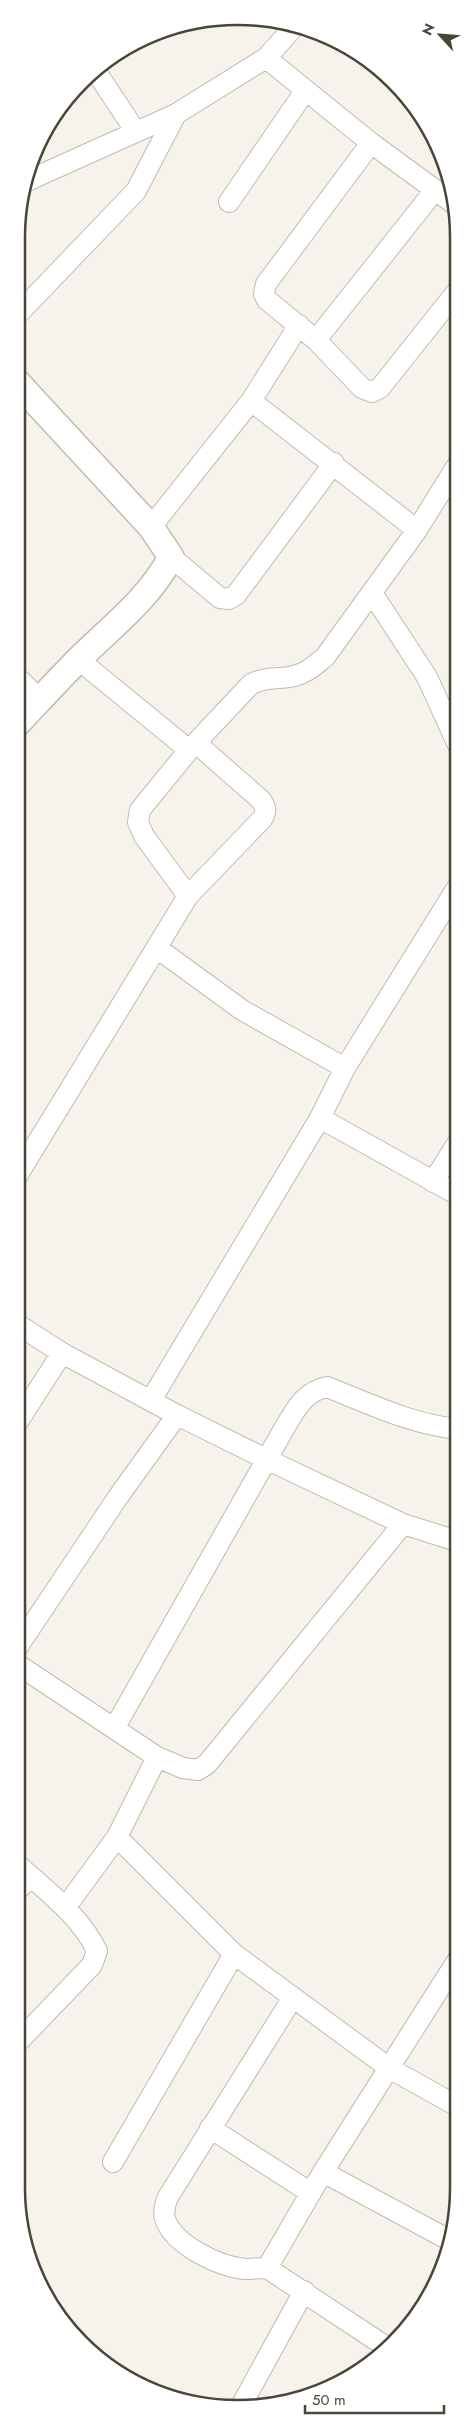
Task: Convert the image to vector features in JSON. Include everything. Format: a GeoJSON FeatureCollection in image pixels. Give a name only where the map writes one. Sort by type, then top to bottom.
{"type":"FeatureCollection","features":[{"type":"Feature","properties":{"kind":"street"},"geometry":{"type":"LineString","coordinates":[[33,178],[176,114],[266,58],[290,32]]}},
{"type":"Feature","properties":{"kind":"street"},"geometry":{"type":"LineString","coordinates":[[266,58],[371,143],[446,199]]}},
{"type":"Feature","properties":{"kind":"street"},"geometry":{"type":"LineString","coordinates":[[100,76],[136,132]]}},
{"type":"Feature","properties":{"kind":"street"},"geometry":{"type":"LineString","coordinates":[[229,202],[305,91]]}},
{"type":"Feature","properties":{"kind":"street"},"geometry":{"type":"LineString","coordinates":[[25,307],[136,191],[176,114]]}},
{"type":"Feature","properties":{"kind":"street"},"geometry":{"type":"LineString","coordinates":[[371,143],[266,284],[264,294],[267,300],[299,324],[362,388],[372,392],[380,388],[450,300]]}},
{"type":"Feature","properties":{"kind":"street"},"geometry":{"type":"LineString","coordinates":[[316,340],[435,190]]}},
{"type":"Feature","properties":{"kind":"street"},"geometry":{"type":"LineString","coordinates":[[151,527],[251,401],[299,324]]}},
{"type":"Feature","properties":{"kind":"street"},"geometry":{"type":"LineString","coordinates":[[25,391],[151,527],[171,557],[220,598],[229,599],[236,595],[334,463]]}},
{"type":"Feature","properties":{"kind":"street"},"geometry":{"type":"LineString","coordinates":[[251,401],[334,463],[417,530]]}},
{"type":"Feature","properties":{"kind":"street"},"geometry":{"type":"LineString","coordinates":[[188,896],[153,850],[138,822],[140,810],[192,746],[251,684],[262,678],[293,677],[308,671],[325,657],[417,530],[450,477]]}},
{"type":"Feature","properties":{"kind":"street"},"geometry":{"type":"LineString","coordinates":[[25,716],[136,605],[157,579],[171,557]]}},
{"type":"Feature","properties":{"kind":"street"},"geometry":{"type":"LineString","coordinates":[[372,593],[427,677],[450,727]]}},
{"type":"Feature","properties":{"kind":"street"},"geometry":{"type":"LineString","coordinates":[[25,1163],[188,896],[262,820],[266,813],[266,806],[262,800],[79,660]]}},
{"type":"Feature","properties":{"kind":"street"},"geometry":{"type":"LineString","coordinates":[[25,685],[40,700]]}},
{"type":"Feature","properties":{"kind":"street"},"geometry":{"type":"LineString","coordinates":[[151,1400],[320,1118],[345,1068],[450,900]]}},
{"type":"Feature","properties":{"kind":"street"},"geometry":{"type":"LineString","coordinates":[[157,948],[242,1010],[345,1068]]}},
{"type":"Feature","properties":{"kind":"street"},"geometry":{"type":"LineString","coordinates":[[320,1118],[450,1191]]}},
{"type":"Feature","properties":{"kind":"street"},"geometry":{"type":"LineString","coordinates":[[433,1182],[450,1155]]}},
{"type":"Feature","properties":{"kind":"street"},"geometry":{"type":"LineString","coordinates":[[25,1329],[62,1353],[177,1415],[266,1459],[403,1524],[450,1539]]}},
{"type":"Feature","properties":{"kind":"street"},"geometry":{"type":"LineString","coordinates":[[25,1411],[62,1353]]}},
{"type":"Feature","properties":{"kind":"street"},"geometry":{"type":"LineString","coordinates":[[115,1727],[266,1459],[302,1401],[312,1392],[327,1386],[402,1418],[450,1428]]}},
{"type":"Feature","properties":{"kind":"street"},"geometry":{"type":"LineString","coordinates":[[25,1636],[118,1497],[177,1415]]}},
{"type":"Feature","properties":{"kind":"street"},"geometry":{"type":"LineString","coordinates":[[25,1669],[115,1727],[157,1757],[183,1768],[198,1770],[207,1764],[403,1524]]}},
{"type":"Feature","properties":{"kind":"street"},"geometry":{"type":"LineString","coordinates":[[66,1908],[117,1837],[157,1757]]}},
{"type":"Feature","properties":{"kind":"street"},"geometry":{"type":"LineString","coordinates":[[117,1837],[234,1954],[292,1999],[389,2068],[450,2102]]}},
{"type":"Feature","properties":{"kind":"street"},"geometry":{"type":"LineString","coordinates":[[25,1873],[66,1908],[90,1935],[97,1951],[92,1965],[25,2035]]}},
{"type":"Feature","properties":{"kind":"street"},"geometry":{"type":"LineString","coordinates":[[113,2162],[234,1954]]}},
{"type":"Feature","properties":{"kind":"street"},"geometry":{"type":"LineString","coordinates":[[267,2268],[323,2172],[450,1972]]}},
{"type":"Feature","properties":{"kind":"street"},"geometry":{"type":"LineString","coordinates":[[292,1999],[168,2197],[164,2207],[164,2217],[171,2231],[183,2243],[219,2263],[243,2269],[267,2268],[382,2344]]}},
{"type":"Feature","properties":{"kind":"street"},"geometry":{"type":"LineString","coordinates":[[210,2128],[311,2193]]}},
{"type":"Feature","properties":{"kind":"street"},"geometry":{"type":"LineString","coordinates":[[323,2172],[444,2237]]}},
{"type":"Feature","properties":{"kind":"street"},"geometry":{"type":"LineString","coordinates":[[244,2400],[304,2291]]}}]}
